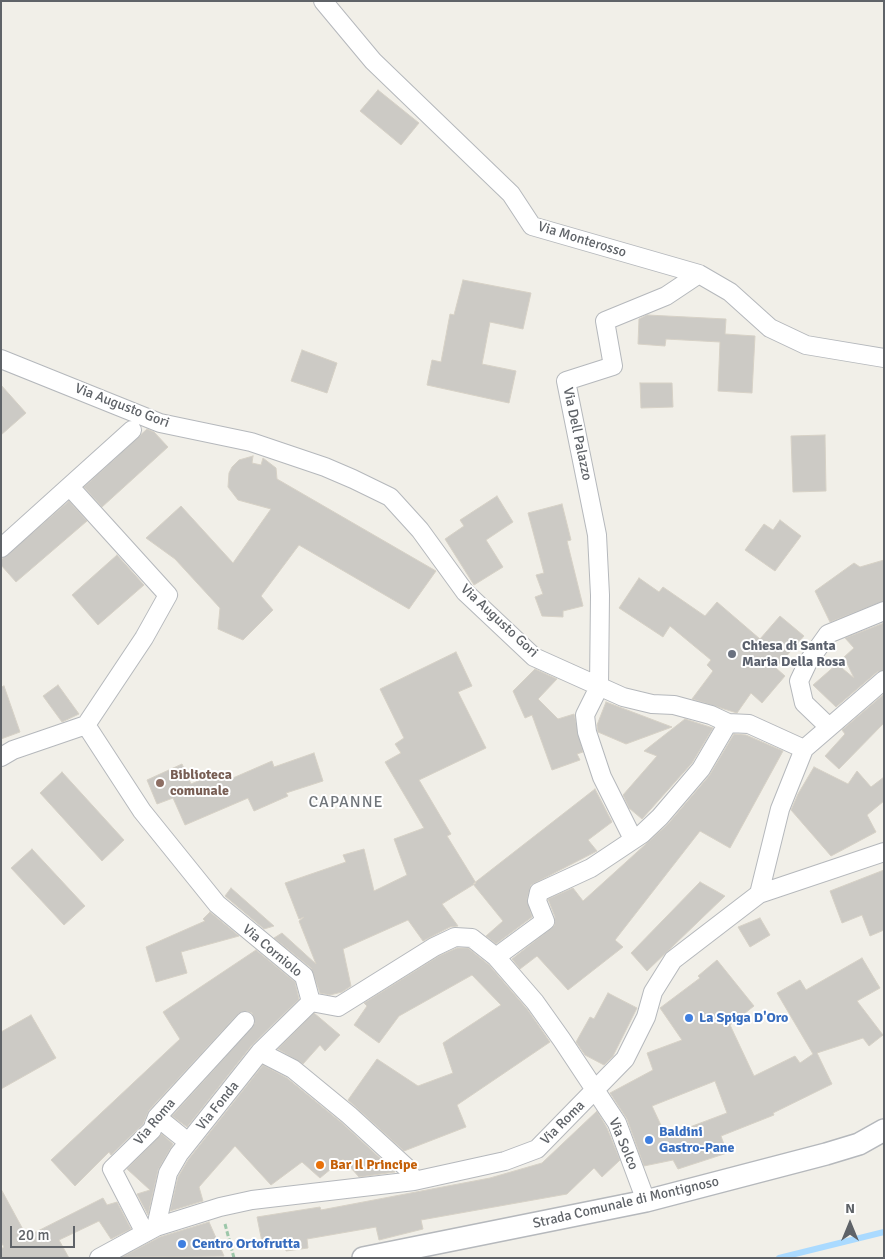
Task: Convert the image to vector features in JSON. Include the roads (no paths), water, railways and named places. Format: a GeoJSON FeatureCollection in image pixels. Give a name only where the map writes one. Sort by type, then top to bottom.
{"type":"FeatureCollection","features":[{"type":"Feature","properties":{"kind":"street","name":"Via Monterosso"},"geometry":{"type":"LineString","coordinates":[[323,1],[373,61],[511,194],[532,226],[699,274],[730,292],[770,328],[806,345],[884,358]]}},
{"type":"Feature","properties":{"kind":"street","name":"Via Dell Palazzo"},"geometry":{"type":"LineString","coordinates":[[599,687],[600,595],[598,535],[566,381],[613,366],[605,321],[666,296],[699,274]]}},
{"type":"Feature","properties":{"kind":"street","name":"Via Augusto Gori"},"geometry":{"type":"LineString","coordinates":[[1,359],[160,423],[251,442],[326,467],[390,497],[420,530],[465,592],[534,657],[624,697],[652,704],[674,705],[711,715],[728,723],[749,724],[804,749]]}},
{"type":"Feature","properties":{"kind":"street"},"geometry":{"type":"LineString","coordinates":[[1,548],[132,430]]}},
{"type":"Feature","properties":{"kind":"street"},"geometry":{"type":"LineString","coordinates":[[1,758],[13,750],[86,725],[144,638],[168,595],[70,487]]}},
{"type":"Feature","properties":{"kind":"street"},"geometry":{"type":"LineString","coordinates":[[830,727],[804,703],[798,681],[808,662],[828,634],[884,610]]}},
{"type":"Feature","properties":{"kind":"street"},"geometry":{"type":"LineString","coordinates":[[759,894],[780,810],[804,749],[884,680]]}},
{"type":"Feature","properties":{"kind":"street"},"geometry":{"type":"LineString","coordinates":[[599,687],[585,715],[587,732],[602,777],[633,839]]}},
{"type":"Feature","properties":{"kind":"street"},"geometry":{"type":"LineString","coordinates":[[496,957],[546,921],[537,901],[539,892],[591,868],[633,839],[660,817],[701,769],[728,723]]}},
{"type":"Feature","properties":{"kind":"street","name":"Via Corniolo"},"geometry":{"type":"LineString","coordinates":[[86,725],[142,811],[217,904],[304,976],[311,1002]]}},
{"type":"Feature","properties":{"kind":"street","name":"Via Roma"},"geometry":{"type":"LineString","coordinates":[[99,1258],[151,1230],[220,1206],[252,1200],[414,1181],[505,1161],[537,1149],[625,1059],[646,1017],[653,992],[673,960],[759,894],[884,852]]}},
{"type":"Feature","properties":{"kind":"street"},"geometry":{"type":"LineString","coordinates":[[311,1002],[338,1007],[455,937],[472,938],[496,957],[535,1002],[595,1090]]}},
{"type":"Feature","properties":{"kind":"street","name":"Via Fonda"},"geometry":{"type":"LineString","coordinates":[[151,1230],[168,1173],[188,1142],[260,1052],[311,1002]]}},
{"type":"Feature","properties":{"kind":"street","name":"Via Roma"},"geometry":{"type":"LineString","coordinates":[[151,1230],[112,1169],[152,1130],[157,1117],[245,1021]]}},
{"type":"Feature","properties":{"kind":"street"},"geometry":{"type":"LineString","coordinates":[[260,1052],[294,1069],[349,1115],[407,1168],[414,1181]]}},
{"type":"Feature","properties":{"kind":"street","name":"Via Solco"},"geometry":{"type":"LineString","coordinates":[[595,1090],[617,1123],[646,1201]]}},
{"type":"Feature","properties":{"kind":"street"},"geometry":{"type":"LineString","coordinates":[[157,1117],[188,1142]]}},
{"type":"Feature","properties":{"kind":"street","name":"Strada Comunale di Montignoso"},"geometry":{"type":"LineString","coordinates":[[363,1258],[646,1201],[826,1154],[859,1144],[884,1130]]}},
{"type":"Feature","properties":{"kind":"waterway"},"geometry":{"type":"LineString","coordinates":[[779,1258],[884,1232]]}},
{"type":"Feature","properties":{"kind":"place","name":"Chiesa di Santa Maria Della Rosa"},"geometry":{"type":"Point","coordinates":[732,654]}},
{"type":"Feature","properties":{"kind":"place","name":"Biblioteca comunale"},"geometry":{"type":"Point","coordinates":[160,783]}},
{"type":"Feature","properties":{"kind":"place","name":"La Spiga D'Oro"},"geometry":{"type":"Point","coordinates":[689,1018]}},
{"type":"Feature","properties":{"kind":"place","name":"Baldini Gastro-Pane"},"geometry":{"type":"Point","coordinates":[649,1140]}},
{"type":"Feature","properties":{"kind":"place","name":"Bar Il Principe"},"geometry":{"type":"Point","coordinates":[320,1165]}},
{"type":"Feature","properties":{"kind":"place","name":"Centro Ortofrutta"},"geometry":{"type":"Point","coordinates":[182,1244]}},
{"type":"Feature","properties":{"kind":"district","name":"CAPANNE"},"geometry":{"type":"Point","coordinates":[346,803]}}]}
